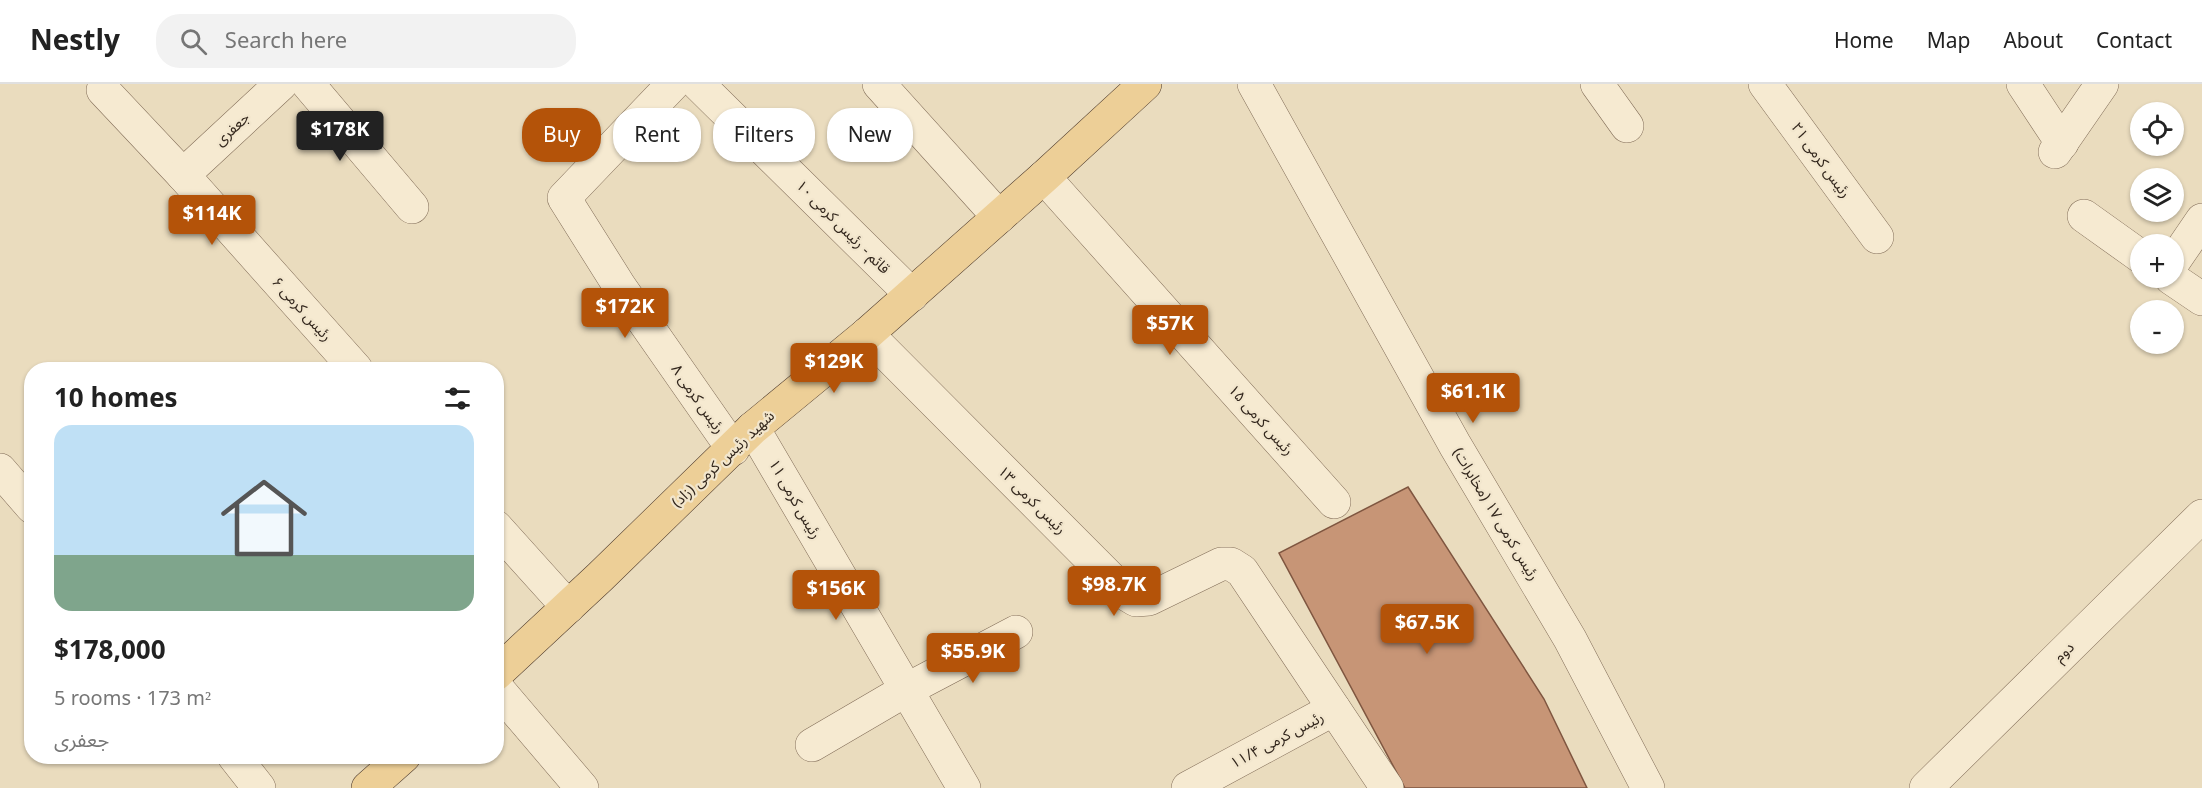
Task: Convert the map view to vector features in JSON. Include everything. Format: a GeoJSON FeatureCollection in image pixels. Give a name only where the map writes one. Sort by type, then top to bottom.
{"type":"FeatureCollection","features":[{"type":"Feature","properties":{"kind":"main road","name":"شهید رئیس کرمی (زاد)"},"geometry":{"type":"LineString","coordinates":[[504,667],[743,438],[912,295],[1044,177],[1136,87]]}},
{"type":"Feature","properties":{"kind":"main road"},"geometry":{"type":"LineString","coordinates":[[368,788],[395,764]]}},
{"type":"Feature","properties":{"kind":"street","name":"جعفری"},"geometry":{"type":"LineString","coordinates":[[183,175],[281,84]]}},
{"type":"Feature","properties":{"kind":"street"},"geometry":{"type":"LineString","coordinates":[[308,84],[412,207]]}},
{"type":"Feature","properties":{"kind":"street","name":"رئیس کرمی ۸"},"geometry":{"type":"LineString","coordinates":[[673,84],[564,198],[620,287],[743,438]]}},
{"type":"Feature","properties":{"kind":"street","name":"قائم - رئیس کرمی ۱۰"},"geometry":{"type":"LineString","coordinates":[[698,84],[912,295]]}},
{"type":"Feature","properties":{"kind":"street"},"geometry":{"type":"LineString","coordinates":[[879,84],[999,217]]}},
{"type":"Feature","properties":{"kind":"street","name":"رئیس کرمی ۱۷ (مخابرات)"},"geometry":{"type":"LineString","coordinates":[[1254,84],[1455,445],[1570,639],[1648,788]]}},
{"type":"Feature","properties":{"kind":"street"},"geometry":{"type":"LineString","coordinates":[[1597,84],[1627,126]]}},
{"type":"Feature","properties":{"kind":"street","name":"رئیس کرمی ۲۱"},"geometry":{"type":"LineString","coordinates":[[1765,84],[1877,237]]}},
{"type":"Feature","properties":{"kind":"street"},"geometry":{"type":"LineString","coordinates":[[2023,84],[2059,147],[2102,84]]}},
{"type":"Feature","properties":{"kind":"street","name":"رئیس کرمی ۶"},"geometry":{"type":"LineString","coordinates":[[102,90],[183,175],[350,362]]}},
{"type":"Feature","properties":{"kind":"street","name":"رئیس کرمی ۱۵"},"geometry":{"type":"LineString","coordinates":[[1044,177],[1334,502]]}},
{"type":"Feature","properties":{"kind":"street"},"geometry":{"type":"LineString","coordinates":[[2084,216],[2130,249]]}},
{"type":"Feature","properties":{"kind":"street"},"geometry":{"type":"LineString","coordinates":[[2184,246],[2202,220]]}},
{"type":"Feature","properties":{"kind":"street"},"geometry":{"type":"LineString","coordinates":[[2184,287],[2202,299]]}},
{"type":"Feature","properties":{"kind":"street","name":"رئیس کرمی ۱۳"},"geometry":{"type":"LineString","coordinates":[[867,334],[1126,594],[1136,600],[1149,599],[1221,564],[1231,564],[1242,571],[1387,788]]}},
{"type":"Feature","properties":{"kind":"street","name":"رئیس کرمی ۱۱"},"geometry":{"type":"LineString","coordinates":[[743,438],[906,690],[964,788]]}},
{"type":"Feature","properties":{"kind":"street"},"geometry":{"type":"LineString","coordinates":[[0,470],[24,498]]}},
{"type":"Feature","properties":{"kind":"street","name":"دوم"},"geometry":{"type":"LineString","coordinates":[[1926,788],[2202,516]]}},
{"type":"Feature","properties":{"kind":"street"},"geometry":{"type":"LineString","coordinates":[[504,536],[568,607]]}},
{"type":"Feature","properties":{"kind":"street"},"geometry":{"type":"LineString","coordinates":[[812,745],[906,690],[1016,632]]}},
{"type":"Feature","properties":{"kind":"street"},"geometry":{"type":"LineString","coordinates":[[504,696],[582,788]]}},
{"type":"Feature","properties":{"kind":"street","name":"رئیس کرمی ۱۱/۴"},"geometry":{"type":"LineString","coordinates":[[1188,788],[1334,710]]}},
{"type":"Feature","properties":{"kind":"street"},"geometry":{"type":"LineString","coordinates":[[240,764],[259,788]]}},
{"type":"Feature","properties":{"kind":"building"},"geometry":{"type":"Polygon","coordinates":[[[1408,487],[1544,699],[1587,788],[1405,788],[1279,553],[1408,487]]]}}]}
